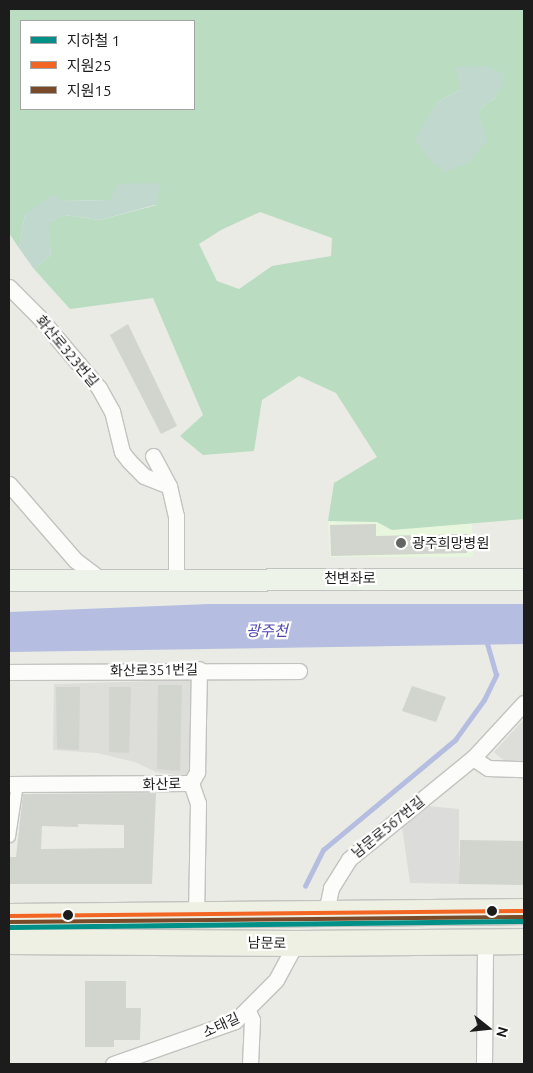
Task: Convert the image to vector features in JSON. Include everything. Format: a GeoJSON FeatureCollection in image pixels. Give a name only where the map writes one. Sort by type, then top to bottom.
{"type":"FeatureCollection","features":[{"type":"Feature","properties":{"kind":"main road","name":"천변좌로"},"geometry":{"type":"LineString","coordinates":[[9,580],[524,579]]}},
{"type":"Feature","properties":{"kind":"main road"},"geometry":{"type":"LineString","coordinates":[[9,916],[524,911]]}},
{"type":"Feature","properties":{"kind":"main road","name":"남문로"},"geometry":{"type":"LineString","coordinates":[[9,941],[296,943],[524,941]]}},
{"type":"Feature","properties":{"kind":"street","name":"화산로323번길"},"geometry":{"type":"LineString","coordinates":[[9,287],[39,316],[99,388],[112,411],[122,452],[129,461],[144,476],[169,486]]}},
{"type":"Feature","properties":{"kind":"street"},"geometry":{"type":"LineString","coordinates":[[153,456],[169,486],[176,516],[176,579]]}},
{"type":"Feature","properties":{"kind":"street"},"geometry":{"type":"LineString","coordinates":[[9,484],[75,560],[103,581]]}},
{"type":"Feature","properties":{"kind":"street","name":"화산로351번길"},"geometry":{"type":"LineString","coordinates":[[9,672],[199,669],[299,671]]}},
{"type":"Feature","properties":{"kind":"street","name":"화산로"},"geometry":{"type":"LineString","coordinates":[[9,836],[13,784],[191,783],[197,772],[199,669]]}},
{"type":"Feature","properties":{"kind":"street","name":"남문로567번길"},"geometry":{"type":"LineString","coordinates":[[326,912],[331,888],[348,859],[473,758],[524,704]]}},
{"type":"Feature","properties":{"kind":"street"},"geometry":{"type":"LineString","coordinates":[[473,758],[488,768],[524,769]]}},
{"type":"Feature","properties":{"kind":"street"},"geometry":{"type":"LineString","coordinates":[[191,783],[198,803],[196,915]]}},
{"type":"Feature","properties":{"kind":"street"},"geometry":{"type":"LineString","coordinates":[[484,1064],[485,941]]}},
{"type":"Feature","properties":{"kind":"street","name":"소태길"},"geometry":{"type":"LineString","coordinates":[[113,1064],[225,1026],[248,1011],[276,980],[296,943]]}},
{"type":"Feature","properties":{"kind":"street"},"geometry":{"type":"LineString","coordinates":[[248,1011],[252,1020],[250,1064]]}},
{"type":"Feature","properties":{"kind":"shaded area"},"geometry":{"type":"Polygon","coordinates":[[[9,9],[524,9],[524,519],[392,530],[377,522],[328,521],[334,483],[377,457],[336,393],[299,376],[262,400],[254,451],[203,455],[180,436],[203,415],[153,298],[70,309],[34,269],[51,255],[48,223],[64,215],[100,220],[157,205],[110,200],[62,201],[25,214],[19,248],[9,233],[9,9]],[[461,89],[437,102],[478,110],[497,97],[461,89]],[[260,212],[221,230],[199,244],[217,281],[239,289],[272,266],[331,256],[332,238],[260,212]]]}},
{"type":"Feature","properties":{"kind":"shaded area"},"geometry":{"type":"Polygon","coordinates":[[[488,66],[505,75],[497,97],[478,110],[488,140],[468,163],[445,172],[428,158],[415,139],[437,102],[461,89],[455,67],[488,66]]]}},
{"type":"Feature","properties":{"kind":"shaded area"},"geometry":{"type":"Polygon","coordinates":[[[159,183],[158,204],[100,220],[64,215],[49,223],[51,255],[34,269],[19,248],[25,214],[54,194],[62,201],[110,200],[118,184],[159,183]]]}},
{"type":"Feature","properties":{"kind":"shaded area","name":"광주희망병원"},"geometry":{"type":"Polygon","coordinates":[[[328,521],[377,522],[392,530],[472,523],[473,557],[330,557],[328,521]]]}},
{"type":"Feature","properties":{"kind":"shaded area"},"geometry":{"type":"Polygon","coordinates":[[[192,680],[190,777],[156,772],[135,762],[97,753],[53,750],[54,684],[192,680]]]}},
{"type":"Feature","properties":{"kind":"shaded area"},"geometry":{"type":"Polygon","coordinates":[[[524,719],[524,764],[508,764],[494,752],[524,719]]]}},
{"type":"Feature","properties":{"kind":"shaded area"},"geometry":{"type":"Polygon","coordinates":[[[427,806],[459,809],[459,884],[410,883],[402,827],[427,806]]]}},
{"type":"Feature","properties":{"kind":"water","name":"광주천"},"geometry":{"type":"Polygon","coordinates":[[[209,604],[524,604],[524,644],[9,652],[9,612],[209,604]]]}},
{"type":"Feature","properties":{"kind":"building"},"geometry":{"type":"Polygon","coordinates":[[[128,324],[177,426],[161,434],[110,335],[128,324]]]}},
{"type":"Feature","properties":{"kind":"building","name":"광주희망병원"},"geometry":{"type":"Polygon","coordinates":[[[376,524],[376,536],[467,534],[467,553],[331,556],[330,525],[376,524]]]}},
{"type":"Feature","properties":{"kind":"building"},"geometry":{"type":"Polygon","coordinates":[[[158,685],[182,685],[180,771],[157,769],[158,685]]]}},
{"type":"Feature","properties":{"kind":"building"},"geometry":{"type":"Polygon","coordinates":[[[412,686],[446,697],[436,722],[402,711],[412,686]]]}},
{"type":"Feature","properties":{"kind":"building"},"geometry":{"type":"Polygon","coordinates":[[[56,687],[80,687],[79,750],[57,749],[56,687]]]}},
{"type":"Feature","properties":{"kind":"building"},"geometry":{"type":"Polygon","coordinates":[[[109,687],[131,687],[129,753],[109,752],[109,687]]]}},
{"type":"Feature","properties":{"kind":"building"},"geometry":{"type":"Polygon","coordinates":[[[156,793],[152,884],[9,884],[9,857],[16,857],[23,794],[156,793]],[[78,824],[78,827],[42,826],[41,849],[124,848],[124,825],[78,824]]]}},
{"type":"Feature","properties":{"kind":"building"},"geometry":{"type":"Polygon","coordinates":[[[460,840],[524,841],[524,885],[459,884],[460,840]]]}},
{"type":"Feature","properties":{"kind":"building"},"geometry":{"type":"Polygon","coordinates":[[[85,981],[126,981],[126,1008],[141,1008],[140,1040],[114,1040],[114,1047],[85,1047],[85,981]]]}},
{"type":"Feature","properties":{"kind":"waterway"},"geometry":{"type":"LineString","coordinates":[[305,886],[323,850],[455,740],[484,700],[496,675],[486,639]]}},
{"type":"Feature","properties":{"kind":"metro line","name":"1"},"geometry":{"type":"LineString","coordinates":[[9,927],[524,921]]}},
{"type":"Feature","properties":{"kind":"transit line","name":"지원25"},"geometry":{"type":"LineString","coordinates":[[9,916],[524,911]]}},
{"type":"Feature","properties":{"kind":"transit line","name":"지원15"},"geometry":{"type":"LineString","coordinates":[[9,922],[524,917]]}},
{"type":"Feature","properties":{"kind":"place","name":"광주희망병원"},"geometry":{"type":"Point","coordinates":[401,543]}}]}
